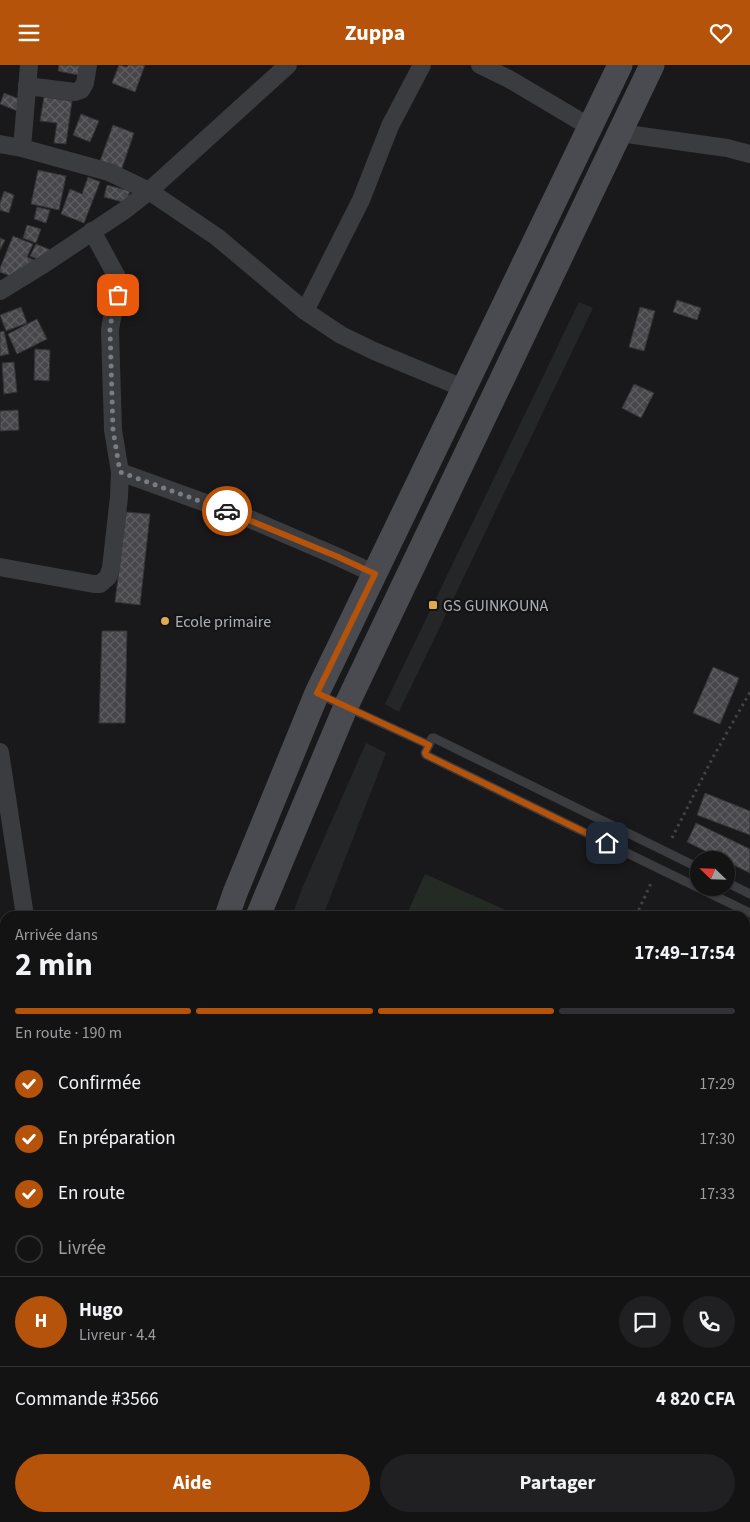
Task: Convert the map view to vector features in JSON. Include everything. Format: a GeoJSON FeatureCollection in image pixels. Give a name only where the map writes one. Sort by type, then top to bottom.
{"type":"FeatureCollection","features":[{"type":"Feature","properties":{"kind":"street"},"geometry":{"type":"LineString","coordinates":[[22,148],[29,65]]}},
{"type":"Feature","properties":{"kind":"street"},"geometry":{"type":"LineString","coordinates":[[27,86],[75,92],[81,90],[85,83],[88,65]]}},
{"type":"Feature","properties":{"kind":"street"},"geometry":{"type":"LineString","coordinates":[[0,291],[125,210],[149,191],[288,65]]}},
{"type":"Feature","properties":{"kind":"street"},"geometry":{"type":"LineString","coordinates":[[306,311],[361,200],[390,125],[422,65]]}},
{"type":"Feature","properties":{"kind":"street"},"geometry":{"type":"LineString","coordinates":[[480,65],[509,79],[590,127]]}},
{"type":"Feature","properties":{"kind":"street"},"geometry":{"type":"LineString","coordinates":[[229,911],[317,693],[620,65]]}},
{"type":"Feature","properties":{"kind":"street"},"geometry":{"type":"LineString","coordinates":[[260,911],[346,706],[652,65]]}},
{"type":"Feature","properties":{"kind":"street"},"geometry":{"type":"LineString","coordinates":[[620,133],[726,148],[750,154]]}},
{"type":"Feature","properties":{"kind":"street"},"geometry":{"type":"LineString","coordinates":[[0,144],[22,148],[109,172],[149,191],[217,237],[306,311],[341,335],[374,351],[463,388]]}},
{"type":"Feature","properties":{"kind":"street"},"geometry":{"type":"LineString","coordinates":[[0,567],[94,584],[100,584],[108,577],[111,568],[120,472],[113,430],[110,330],[118,295],[118,286],[117,277],[92,231]]}},
{"type":"Feature","properties":{"kind":"street"},"geometry":{"type":"LineString","coordinates":[[120,472],[250,519],[375,574]]}},
{"type":"Feature","properties":{"kind":"street"},"geometry":{"type":"LineString","coordinates":[[0,752],[24,911]]}},
{"type":"Feature","properties":{"kind":"lane"},"geometry":{"type":"LineString","coordinates":[[317,693],[429,745]]}},
{"type":"Feature","properties":{"kind":"lane"},"geometry":{"type":"LineString","coordinates":[[690,864],[434,738],[425,753],[746,911]]}},
{"type":"Feature","properties":{"kind":"lane"},"geometry":{"type":"LineString","coordinates":[[735,886],[750,894]]}},
{"type":"Feature","properties":{"kind":"path"},"geometry":{"type":"LineString","coordinates":[[665,852],[712,759],[750,692]]}},
{"type":"Feature","properties":{"kind":"path"},"geometry":{"type":"LineString","coordinates":[[638,911],[658,868]]}},
{"type":"Feature","properties":{"kind":"shaded area"},"geometry":{"type":"Polygon","coordinates":[[[579,302],[593,308],[399,712],[385,704],[579,302]]]}},
{"type":"Feature","properties":{"kind":"shaded area"},"geometry":{"type":"Polygon","coordinates":[[[366,743],[386,753],[325,911],[294,911],[366,743]]]}},
{"type":"Feature","properties":{"kind":"shaded area"},"geometry":{"type":"Polygon","coordinates":[[[425,874],[508,911],[408,911],[425,874]]]}},
{"type":"Feature","properties":{"kind":"building"},"geometry":{"type":"Polygon","coordinates":[[[59,65],[85,65],[83,76],[58,71],[59,65]]]}},
{"type":"Feature","properties":{"kind":"building"},"geometry":{"type":"Polygon","coordinates":[[[119,65],[127,67],[128,65],[145,65],[135,92],[112,83],[119,65]]]}},
{"type":"Feature","properties":{"kind":"building"},"geometry":{"type":"Polygon","coordinates":[[[4,93],[24,101],[20,112],[0,104],[4,93]]]}},
{"type":"Feature","properties":{"kind":"building"},"geometry":{"type":"Polygon","coordinates":[[[44,97],[72,101],[66,144],[54,143],[57,123],[40,121],[44,97]]]}},
{"type":"Feature","properties":{"kind":"building"},"geometry":{"type":"Polygon","coordinates":[[[81,114],[99,121],[90,142],[73,135],[81,114]]]}},
{"type":"Feature","properties":{"kind":"building"},"geometry":{"type":"Polygon","coordinates":[[[113,125],[134,133],[121,171],[99,164],[113,125]]]}},
{"type":"Feature","properties":{"kind":"building"},"geometry":{"type":"Polygon","coordinates":[[[38,170],[66,176],[59,210],[31,204],[38,170]]]}},
{"type":"Feature","properties":{"kind":"building"},"geometry":{"type":"Polygon","coordinates":[[[88,177],[100,182],[84,223],[61,214],[70,189],[82,194],[88,177]]]}},
{"type":"Feature","properties":{"kind":"building"},"geometry":{"type":"Polygon","coordinates":[[[107,185],[130,191],[126,203],[104,197],[107,185]]]}},
{"type":"Feature","properties":{"kind":"building"},"geometry":{"type":"Polygon","coordinates":[[[4,191],[14,195],[9,213],[0,210],[4,191]]]}},
{"type":"Feature","properties":{"kind":"building"},"geometry":{"type":"Polygon","coordinates":[[[37,207],[50,210],[46,223],[34,219],[37,207]]]}},
{"type":"Feature","properties":{"kind":"building"},"geometry":{"type":"Polygon","coordinates":[[[27,225],[41,229],[36,243],[23,238],[27,225]]]}},
{"type":"Feature","properties":{"kind":"building"},"geometry":{"type":"Polygon","coordinates":[[[13,236],[33,244],[27,257],[36,261],[28,283],[0,272],[13,236]]]}},
{"type":"Feature","properties":{"kind":"building"},"geometry":{"type":"Polygon","coordinates":[[[0,238],[5,240],[0,250],[0,238]]]}},
{"type":"Feature","properties":{"kind":"building"},"geometry":{"type":"Polygon","coordinates":[[[36,244],[58,253],[53,265],[30,256],[36,244]]]}},
{"type":"Feature","properties":{"kind":"building"},"geometry":{"type":"Polygon","coordinates":[[[677,300],[701,308],[697,320],[673,312],[677,300]]]}},
{"type":"Feature","properties":{"kind":"building"},"geometry":{"type":"Polygon","coordinates":[[[21,307],[27,323],[6,331],[0,315],[21,307]]]}},
{"type":"Feature","properties":{"kind":"building"},"geometry":{"type":"Polygon","coordinates":[[[640,307],[655,311],[644,351],[629,347],[640,307]]]}},
{"type":"Feature","properties":{"kind":"building"},"geometry":{"type":"Polygon","coordinates":[[[37,319],[47,339],[17,354],[8,334],[37,319]]]}},
{"type":"Feature","properties":{"kind":"building"},"geometry":{"type":"Polygon","coordinates":[[[4,331],[9,354],[0,356],[0,332],[4,331]]]}},
{"type":"Feature","properties":{"kind":"building"},"geometry":{"type":"Polygon","coordinates":[[[35,349],[50,350],[49,381],[34,380],[35,349]]]}},
{"type":"Feature","properties":{"kind":"building"},"geometry":{"type":"Polygon","coordinates":[[[14,362],[17,392],[4,394],[2,363],[14,362]]]}},
{"type":"Feature","properties":{"kind":"building"},"geometry":{"type":"Polygon","coordinates":[[[634,384],[654,393],[641,418],[622,408],[634,384]]]}},
{"type":"Feature","properties":{"kind":"building"},"geometry":{"type":"Polygon","coordinates":[[[18,410],[19,430],[0,431],[0,411],[18,410]]]}},
{"type":"Feature","properties":{"kind":"building"},"geometry":{"type":"Polygon","coordinates":[[[126,512],[150,514],[140,605],[115,602],[126,512]]]}},
{"type":"Feature","properties":{"kind":"building"},"geometry":{"type":"Polygon","coordinates":[[[102,631],[127,631],[125,723],[99,723],[102,631]]]}},
{"type":"Feature","properties":{"kind":"building"},"geometry":{"type":"Polygon","coordinates":[[[713,667],[739,678],[720,724],[693,713],[713,667]]]}},
{"type":"Feature","properties":{"kind":"building"},"geometry":{"type":"Polygon","coordinates":[[[705,793],[750,811],[750,835],[697,815],[705,793]]]}},
{"type":"Feature","properties":{"kind":"building"},"geometry":{"type":"Polygon","coordinates":[[[696,823],[750,849],[750,873],[735,866],[735,851],[705,851],[687,842],[696,823]]]}},
{"type":"Feature","properties":{"kind":"way so far"},"geometry":{"type":"LineString","coordinates":[[118,295],[110,330],[113,430],[120,472],[227,511]]}},
{"type":"Feature","properties":{"kind":"place","name":"GS GUINKOUNA"},"geometry":{"type":"Point","coordinates":[433,605]}},
{"type":"Feature","properties":{"kind":"place","name":"Ecole primaire"},"geometry":{"type":"Point","coordinates":[165,621]}},
{"type":"Feature","properties":{"kind":"route"},"geometry":{"type":"LineString","coordinates":[[227,511],[250,519],[375,574],[317,693],[429,745],[424,754],[607,843]]}}]}
